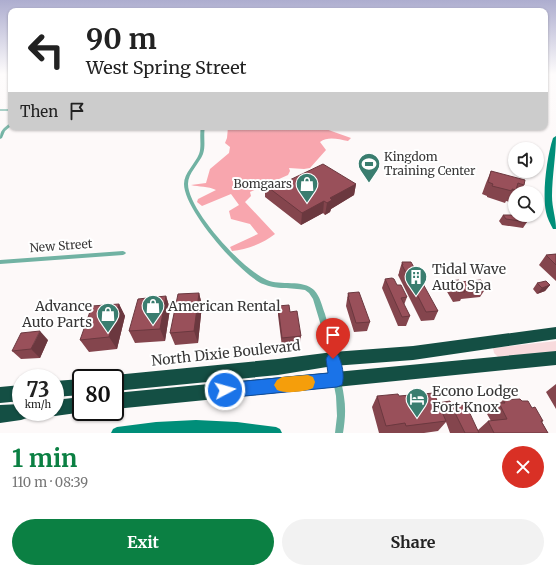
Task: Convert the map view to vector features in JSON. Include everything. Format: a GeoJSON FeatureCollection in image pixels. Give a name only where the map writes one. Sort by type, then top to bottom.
{"type":"FeatureCollection","features":[{"type":"Feature","properties":{"kind":"highway","name":"North Dixie Boulevard"},"geometry":{"type":"LineString","coordinates":[[124,383],[278,367],[333,359],[428,351],[556,333]]}},
{"type":"Feature","properties":{"kind":"highway"},"geometry":{"type":"LineString","coordinates":[[124,400],[556,358]]}},
{"type":"Feature","properties":{"kind":"highway"},"geometry":{"type":"LineString","coordinates":[[0,395],[12,394]]}},
{"type":"Feature","properties":{"kind":"highway"},"geometry":{"type":"LineString","coordinates":[[0,414],[12,413]]}},
{"type":"Feature","properties":{"kind":"street"},"geometry":{"type":"LineString","coordinates":[[0,138],[3,131],[8,127]]}},
{"type":"Feature","properties":{"kind":"street"},"geometry":{"type":"LineString","coordinates":[[203,130],[200,155],[187,182],[188,194],[193,205],[209,229],[240,264],[253,276],[270,284],[302,287],[311,291],[316,298],[329,338],[337,380],[340,402],[339,433]]}},
{"type":"Feature","properties":{"kind":"street"},"geometry":{"type":"LineString","coordinates":[[556,138],[552,152],[548,198],[549,210],[556,227]]}},
{"type":"Feature","properties":{"kind":"street","name":"New Street"},"geometry":{"type":"LineString","coordinates":[[0,262],[123,253]]}},
{"type":"Feature","properties":{"kind":"street"},"geometry":{"type":"LineString","coordinates":[[117,433],[135,430],[207,427],[276,433]]}},
{"type":"Feature","properties":{"kind":"shaded area"},"geometry":{"type":"Polygon","coordinates":[[[228,130],[328,130],[351,138],[348,141],[333,138],[323,140],[320,142],[326,150],[310,168],[289,168],[290,171],[288,175],[250,192],[251,196],[245,202],[275,234],[255,246],[232,251],[230,247],[258,234],[250,224],[231,219],[229,211],[239,205],[231,194],[202,206],[197,202],[198,199],[216,190],[191,185],[206,183],[210,169],[229,153],[230,147],[225,143],[228,130]]]}},
{"type":"Feature","properties":{"kind":"shaded area"},"geometry":{"type":"Polygon","coordinates":[[[556,341],[556,352],[498,357],[494,353],[493,348],[556,341]]]}},
{"type":"Feature","properties":{"kind":"building"},"geometry":{"type":"Polygon","coordinates":[[[323,164],[356,184],[330,198],[332,200],[327,203],[324,201],[302,213],[265,185],[270,183],[275,187],[323,164]]]}},
{"type":"Feature","properties":{"kind":"building"},"geometry":{"type":"Polygon","coordinates":[[[491,171],[508,176],[508,178],[525,180],[524,185],[518,183],[517,186],[508,186],[508,190],[492,186],[493,184],[488,182],[491,171]]]}},
{"type":"Feature","properties":{"kind":"building"},"geometry":{"type":"Polygon","coordinates":[[[503,215],[508,215],[508,219],[503,215]]]}},
{"type":"Feature","properties":{"kind":"building"},"geometry":{"type":"Polygon","coordinates":[[[556,254],[556,265],[546,255],[556,254]]]}},
{"type":"Feature","properties":{"kind":"building"},"geometry":{"type":"Polygon","coordinates":[[[402,262],[411,262],[438,311],[426,312],[402,265],[402,262]]]}},
{"type":"Feature","properties":{"kind":"building"},"geometry":{"type":"Polygon","coordinates":[[[392,278],[397,285],[401,285],[407,297],[401,298],[410,316],[402,317],[385,279],[392,278]]]}},
{"type":"Feature","properties":{"kind":"building"},"geometry":{"type":"Polygon","coordinates":[[[459,280],[460,282],[481,280],[486,288],[458,292],[450,281],[459,280]]]}},
{"type":"Feature","properties":{"kind":"building"},"geometry":{"type":"Polygon","coordinates":[[[546,281],[550,285],[542,288],[537,283],[546,281]]]}},
{"type":"Feature","properties":{"kind":"building"},"geometry":{"type":"Polygon","coordinates":[[[359,292],[370,322],[356,323],[348,293],[359,292]]]}},
{"type":"Feature","properties":{"kind":"building"},"geometry":{"type":"Polygon","coordinates":[[[199,293],[194,331],[170,333],[178,294],[199,293]]]}},
{"type":"Feature","properties":{"kind":"building"},"geometry":{"type":"Polygon","coordinates":[[[166,296],[160,329],[129,331],[138,299],[166,296]]]}},
{"type":"Feature","properties":{"kind":"building"},"geometry":{"type":"Polygon","coordinates":[[[119,304],[109,337],[80,340],[92,306],[119,304]]]}},
{"type":"Feature","properties":{"kind":"building"},"geometry":{"type":"Polygon","coordinates":[[[289,305],[290,312],[297,311],[301,336],[282,338],[278,306],[289,305]]]}},
{"type":"Feature","properties":{"kind":"building"},"geometry":{"type":"Polygon","coordinates":[[[40,331],[31,349],[12,351],[21,333],[40,331]]]}},
{"type":"Feature","properties":{"kind":"building"},"geometry":{"type":"Polygon","coordinates":[[[434,393],[438,403],[450,401],[452,406],[466,405],[479,433],[465,433],[454,411],[442,412],[446,421],[406,426],[405,423],[386,426],[377,396],[434,393]]]}},
{"type":"Feature","properties":{"kind":"building"},"geometry":{"type":"Polygon","coordinates":[[[520,399],[522,401],[528,401],[532,408],[535,407],[548,433],[494,433],[488,421],[507,419],[499,403],[505,403],[503,400],[520,399]]]}},
{"type":"Feature","properties":{"kind":"slow traffic"},"geometry":{"type":"LineString","coordinates":[[282,385],[308,382]]}},
{"type":"Feature","properties":{"kind":"place","name":"Kingdom Training Center"},"geometry":{"type":"Point","coordinates":[369,184]}},
{"type":"Feature","properties":{"kind":"place","name":"Bomgaars"},"geometry":{"type":"Point","coordinates":[307,204]}},
{"type":"Feature","properties":{"kind":"place","name":"Tidal Wave Auto Spa"},"geometry":{"type":"Point","coordinates":[416,296]}},
{"type":"Feature","properties":{"kind":"place","name":"American Rental"},"geometry":{"type":"Point","coordinates":[153,326]}},
{"type":"Feature","properties":{"kind":"place","name":"Advance Auto Parts"},"geometry":{"type":"Point","coordinates":[108,334]}},
{"type":"Feature","properties":{"kind":"place","name":"Econo Lodge Fort Knox"},"geometry":{"type":"Point","coordinates":[417,418]}},
{"type":"Feature","properties":{"kind":"route"},"geometry":{"type":"LineString","coordinates":[[225,390],[337,380],[333,359]]}}]}
